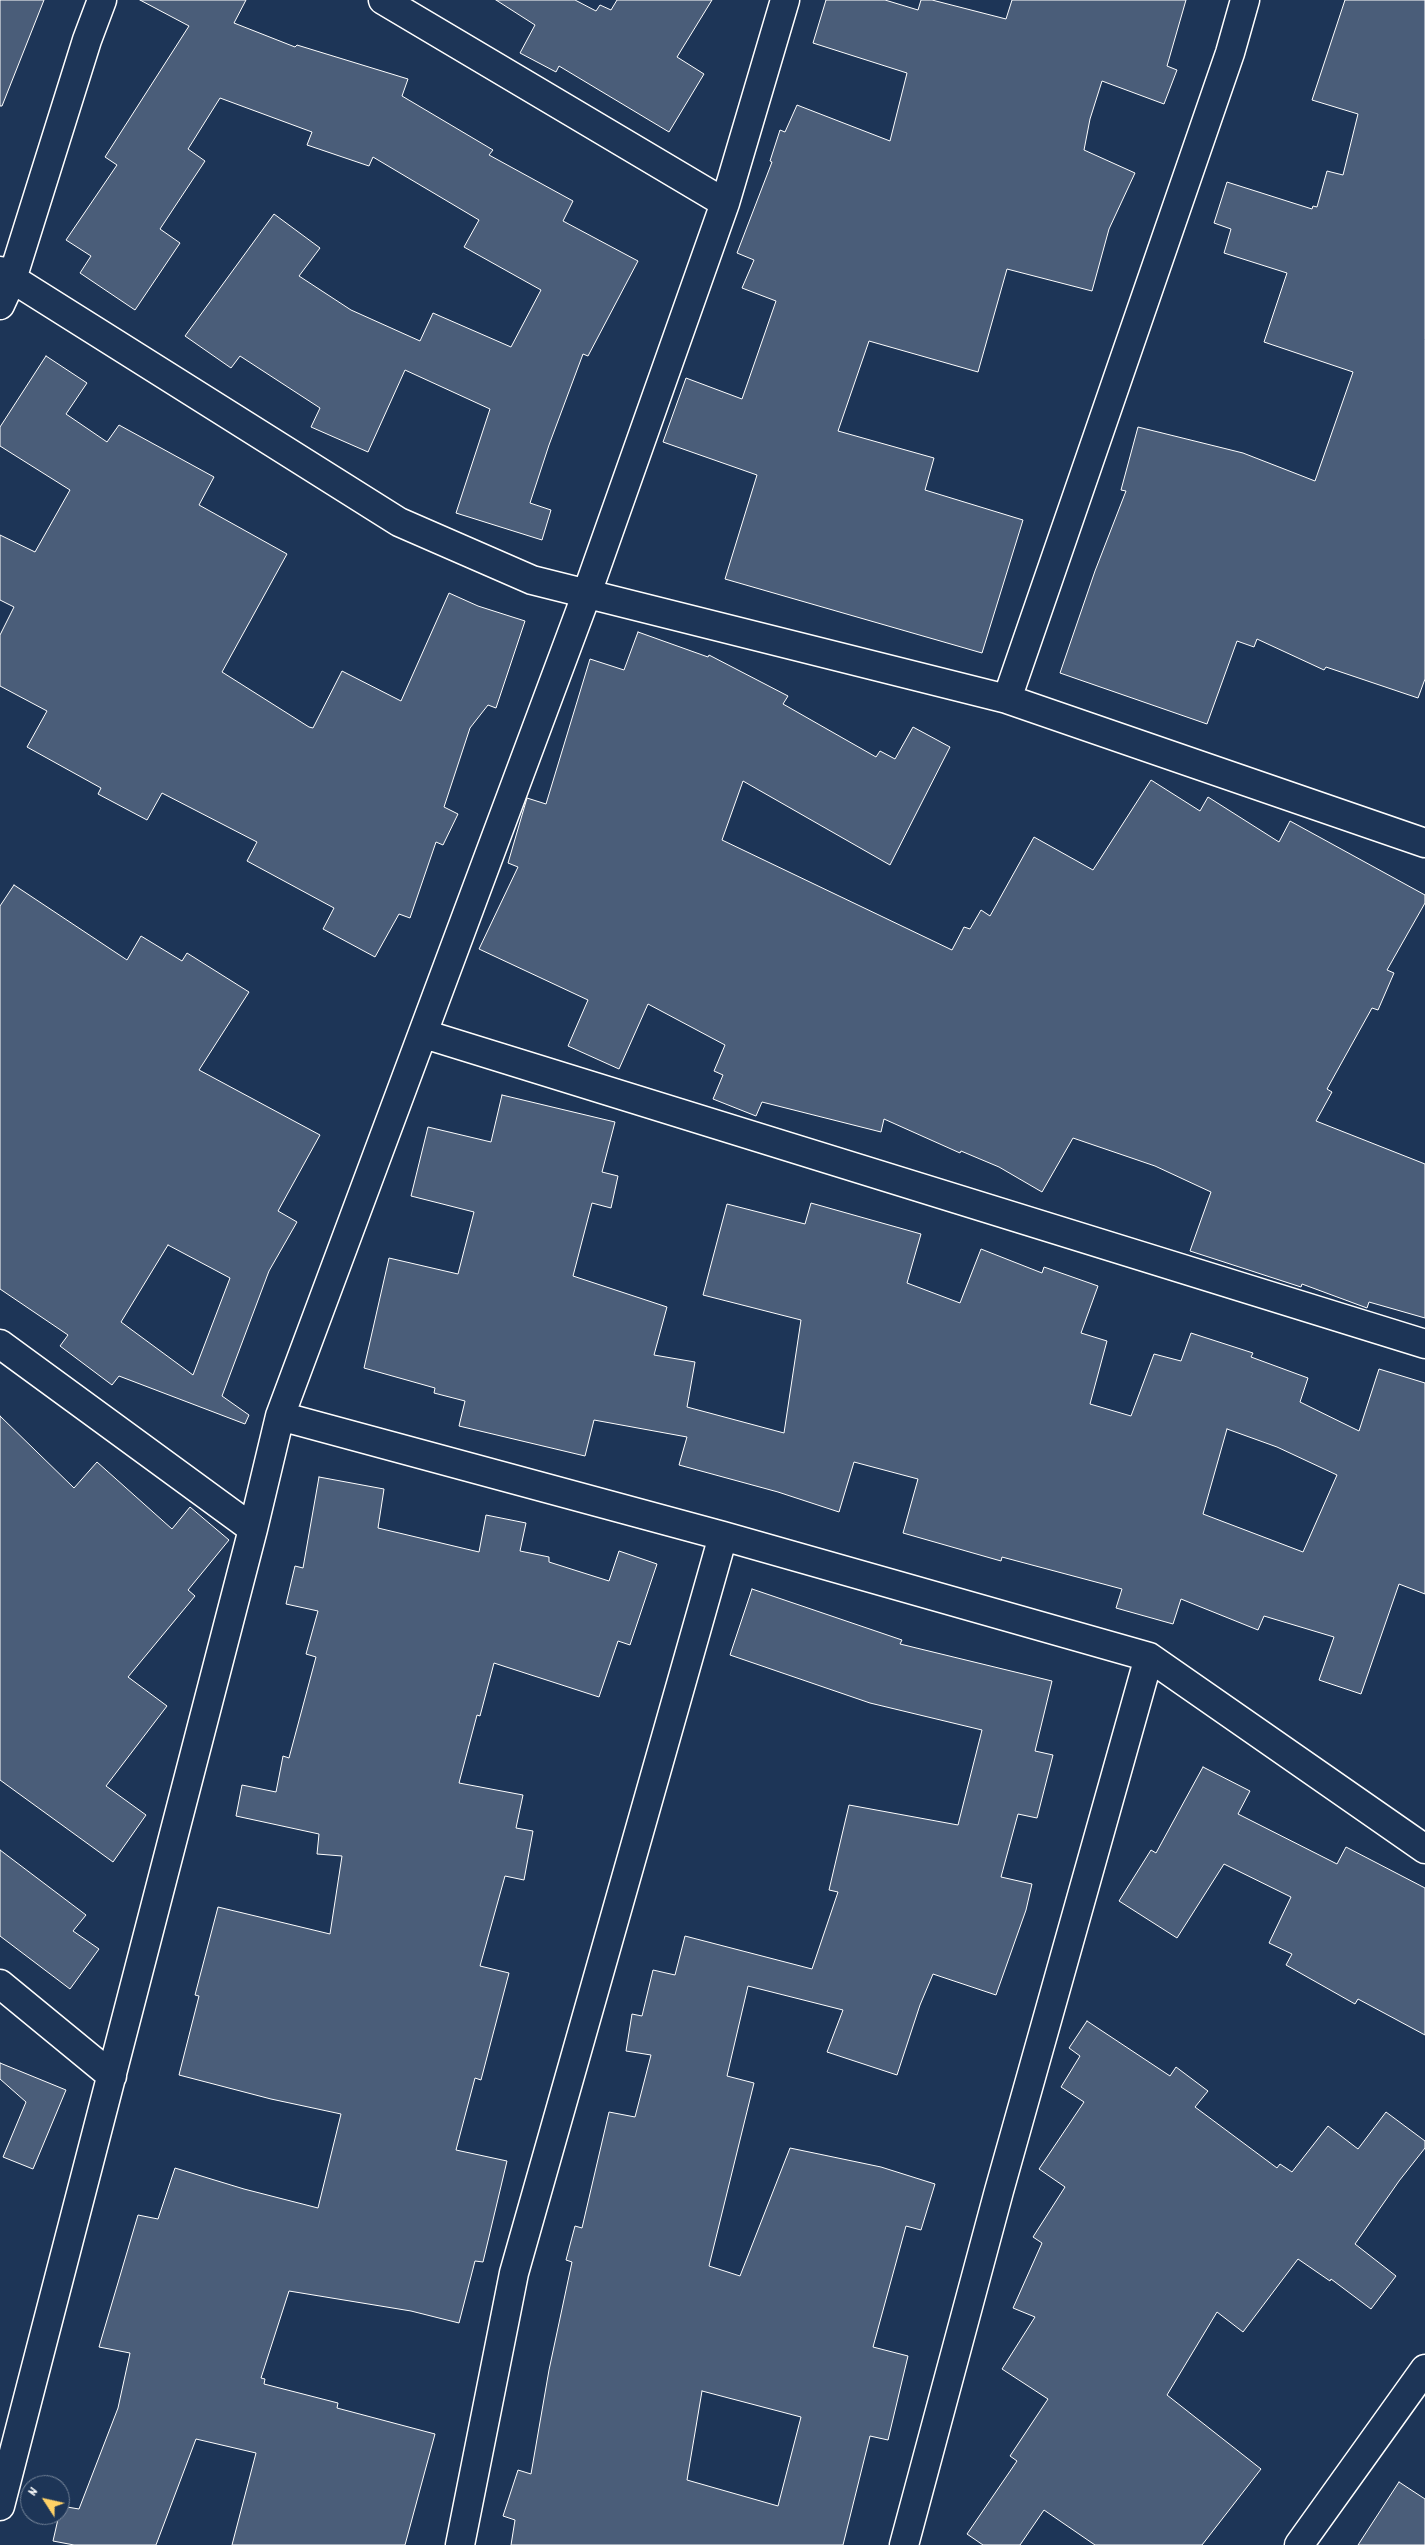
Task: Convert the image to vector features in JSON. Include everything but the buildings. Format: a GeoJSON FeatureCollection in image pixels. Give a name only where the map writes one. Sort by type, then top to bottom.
{"type":"FeatureCollection","features":[{"type":"Feature","properties":{"kind":"street"},"geometry":{"type":"LineString","coordinates":[[0,305],[6,275],[102,0]]}},
{"type":"Feature","properties":{"kind":"street"},"geometry":{"type":"LineString","coordinates":[[383,0],[725,203]]}},
{"type":"Feature","properties":{"kind":"street"},"geometry":{"type":"LineString","coordinates":[[0,2506],[3,2480],[112,2076],[253,1529],[280,1416],[587,593],[725,203],[785,0]]}},
{"type":"Feature","properties":{"kind":"street"},"geometry":{"type":"LineString","coordinates":[[1008,699],[1230,53],[1245,0]]}},
{"type":"Feature","properties":{"kind":"street"},"geometry":{"type":"LineString","coordinates":[[6,275],[399,522],[532,580],[1008,699],[1423,837]]}},
{"type":"Feature","properties":{"kind":"street"},"geometry":{"type":"LineString","coordinates":[[424,1034],[1425,1344]]}},
{"type":"Feature","properties":{"kind":"street"},"geometry":{"type":"LineString","coordinates":[[0,1344],[253,1529]]}},
{"type":"Feature","properties":{"kind":"street"},"geometry":{"type":"LineString","coordinates":[[280,1416],[723,1536],[1149,1657],[1425,1849]]}},
{"type":"Feature","properties":{"kind":"street"},"geometry":{"type":"LineString","coordinates":[[460,2545],[514,2273],[723,1536]]}},
{"type":"Feature","properties":{"kind":"street"},"geometry":{"type":"LineString","coordinates":[[904,2545],[999,2191],[1149,1657]]}},
{"type":"Feature","properties":{"kind":"street"},"geometry":{"type":"LineString","coordinates":[[0,1984],[112,2076]]}},
{"type":"Feature","properties":{"kind":"street"},"geometry":{"type":"LineString","coordinates":[[1300,2545],[1425,2369]]}}]}
